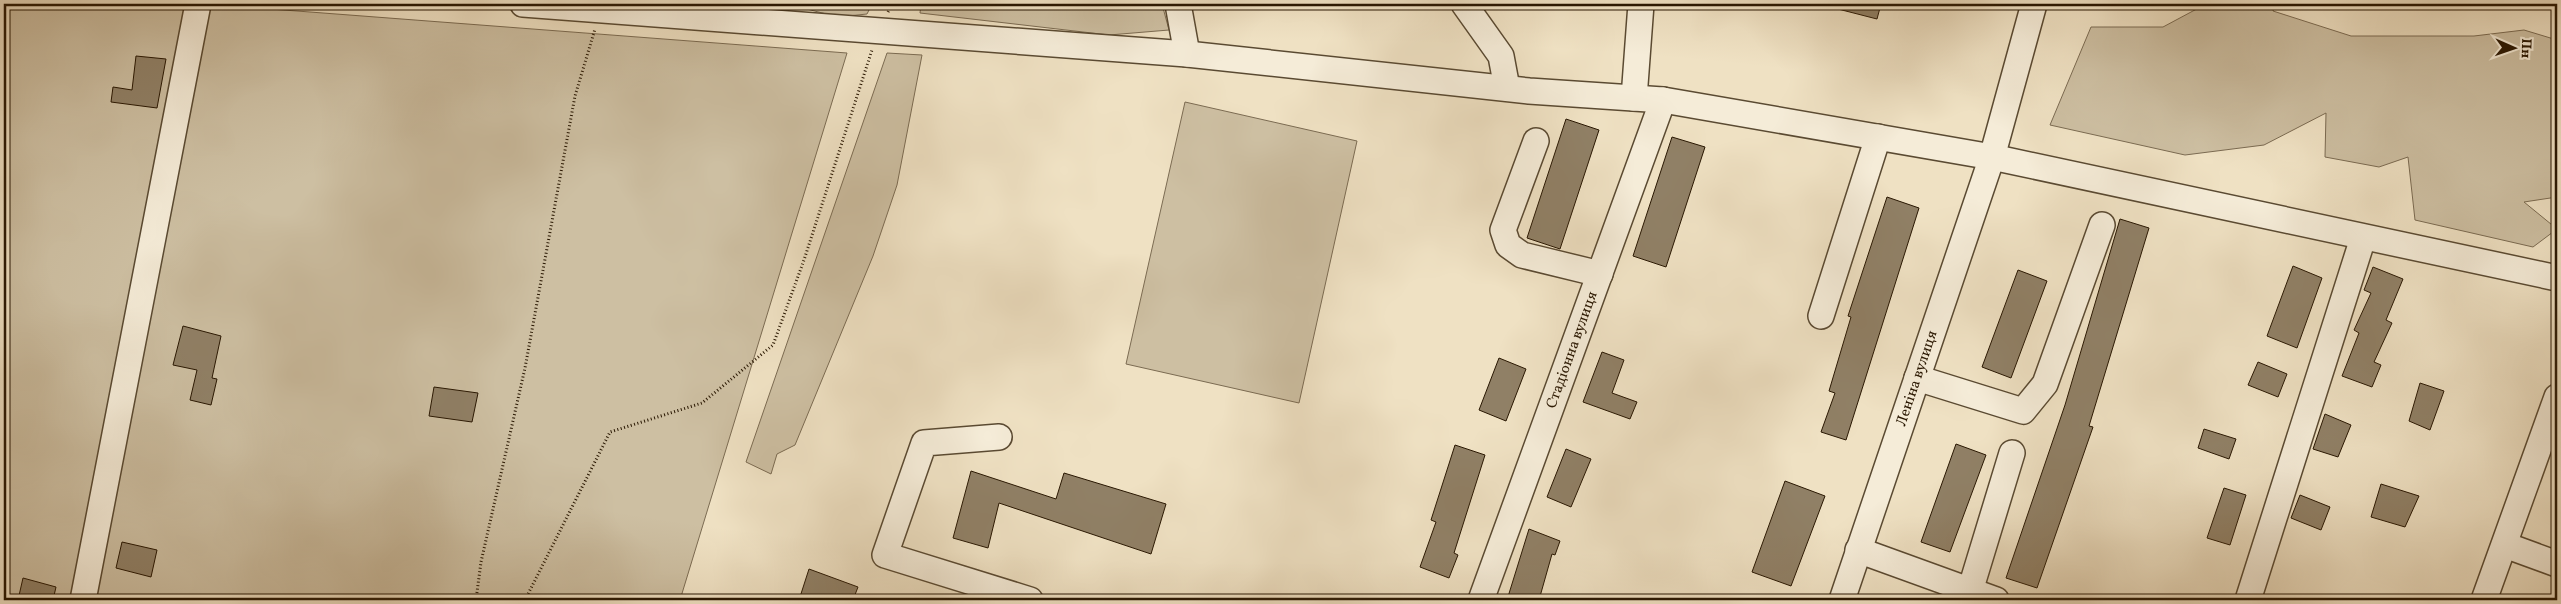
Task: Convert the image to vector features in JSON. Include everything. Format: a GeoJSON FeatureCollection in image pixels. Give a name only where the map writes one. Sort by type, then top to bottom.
{"type":"FeatureCollection","features":[{"type":"Feature","properties":{"kind":"street"},"geometry":{"type":"LineString","coordinates":[[83,600],[198,4]]}},
{"type":"Feature","properties":{"kind":"street"},"geometry":{"type":"LineString","coordinates":[[523,4],[1187,54],[1507,88],[1663,100],[1992,157],[2363,238],[2557,278]]}},
{"type":"Feature","properties":{"kind":"street"},"geometry":{"type":"LineString","coordinates":[[1178,4],[1187,54]]}},
{"type":"Feature","properties":{"kind":"street"},"geometry":{"type":"LineString","coordinates":[[1464,4],[1501,56],[1507,88]]}},
{"type":"Feature","properties":{"kind":"street"},"geometry":{"type":"LineString","coordinates":[[1634,98],[1642,4]]}},
{"type":"Feature","properties":{"kind":"street","name":"Леніна вулиця"},"geometry":{"type":"LineString","coordinates":[[1842,600],[1992,157],[2033,4]]}},
{"type":"Feature","properties":{"kind":"street","name":"Стадіонна вулиця"},"geometry":{"type":"LineString","coordinates":[[1481,600],[1663,100]]}},
{"type":"Feature","properties":{"kind":"street"},"geometry":{"type":"LineString","coordinates":[[1821,316],[1878,138]]}},
{"type":"Feature","properties":{"kind":"street"},"geometry":{"type":"LineString","coordinates":[[1536,141],[1503,230],[1508,245],[1522,254],[1600,274]]}},
{"type":"Feature","properties":{"kind":"street"},"geometry":{"type":"LineString","coordinates":[[1917,378],[2023,411],[2045,384],[2102,225]]}},
{"type":"Feature","properties":{"kind":"street"},"geometry":{"type":"LineString","coordinates":[[2248,600],[2363,238]]}},
{"type":"Feature","properties":{"kind":"street"},"geometry":{"type":"LineString","coordinates":[[2484,600],[2557,397]]}},
{"type":"Feature","properties":{"kind":"street"},"geometry":{"type":"LineString","coordinates":[[999,437],[924,443],[885,555],[1030,600]]}},
{"type":"Feature","properties":{"kind":"street"},"geometry":{"type":"LineString","coordinates":[[1970,591],[2012,453]]}},
{"type":"Feature","properties":{"kind":"street"},"geometry":{"type":"LineString","coordinates":[[2505,545],[2557,564]]}},
{"type":"Feature","properties":{"kind":"street"},"geometry":{"type":"LineString","coordinates":[[1858,550],[1996,600]]}},
{"type":"Feature","properties":{"kind":"path"},"geometry":{"type":"LineString","coordinates":[[525,600],[610,432],[702,403],[772,345],[804,260],[866,66],[892,4]]}},
{"type":"Feature","properties":{"kind":"path"},"geometry":{"type":"LineString","coordinates":[[476,600],[481,562],[525,368],[575,96],[601,10]]}},
{"type":"Feature","properties":{"kind":"shaded area"},"geometry":{"type":"Polygon","coordinates":[[[4,4],[205,4],[847,53],[680,600],[4,600],[4,4]]]}},
{"type":"Feature","properties":{"kind":"shaded area"},"geometry":{"type":"Polygon","coordinates":[[[799,4],[872,4],[867,14],[838,17],[799,7],[799,4]]]}},
{"type":"Feature","properties":{"kind":"shaded area"},"geometry":{"type":"Polygon","coordinates":[[[921,4],[1162,4],[1169,30],[1109,35],[920,13],[921,4]]]}},
{"type":"Feature","properties":{"kind":"shaded area"},"geometry":{"type":"Polygon","coordinates":[[[2206,4],[2275,4],[2273,11],[2351,36],[2474,36],[2524,30],[2557,40],[2557,197],[2524,202],[2557,229],[2533,247],[2415,220],[2408,157],[2379,167],[2325,157],[2326,113],[2264,145],[2185,155],[2050,125],[2091,27],[2163,27],[2206,4]]]}},
{"type":"Feature","properties":{"kind":"shaded area"},"geometry":{"type":"Polygon","coordinates":[[[2512,4],[2557,4],[2557,9],[2512,4]]]}},
{"type":"Feature","properties":{"kind":"shaded area"},"geometry":{"type":"Polygon","coordinates":[[[887,53],[922,55],[897,185],[873,256],[795,445],[777,454],[771,474],[746,462],[887,53]]]}},
{"type":"Feature","properties":{"kind":"shaded area"},"geometry":{"type":"Polygon","coordinates":[[[1185,102],[1357,141],[1299,403],[1126,364],[1185,102]]]}},
{"type":"Feature","properties":{"kind":"building"},"geometry":{"type":"Polygon","coordinates":[[[1839,4],[1881,4],[1877,19],[1838,9],[1839,4]]]}},
{"type":"Feature","properties":{"kind":"building"},"geometry":{"type":"Polygon","coordinates":[[[136,56],[166,59],[157,108],[111,102],[113,87],[132,90],[136,56]]]}},
{"type":"Feature","properties":{"kind":"building"},"geometry":{"type":"Polygon","coordinates":[[[1566,119],[1599,130],[1560,249],[1527,238],[1566,119]]]}},
{"type":"Feature","properties":{"kind":"building"},"geometry":{"type":"Polygon","coordinates":[[[1672,137],[1705,147],[1666,267],[1633,256],[1672,137]]]}},
{"type":"Feature","properties":{"kind":"building"},"geometry":{"type":"Polygon","coordinates":[[[1887,197],[1919,208],[1846,440],[1821,432],[1835,393],[1829,391],[1851,317],[1848,316],[1887,197]]]}},
{"type":"Feature","properties":{"kind":"building"},"geometry":{"type":"Polygon","coordinates":[[[2120,219],[2149,228],[2089,426],[2093,427],[2037,588],[2006,578],[2065,405],[2120,219]]]}},
{"type":"Feature","properties":{"kind":"building"},"geometry":{"type":"Polygon","coordinates":[[[2293,266],[2322,278],[2297,348],[2267,336],[2293,266]]]}},
{"type":"Feature","properties":{"kind":"building"},"geometry":{"type":"Polygon","coordinates":[[[2373,267],[2403,279],[2386,320],[2392,323],[2374,362],[2381,365],[2372,387],[2342,376],[2359,333],[2354,330],[2371,293],[2364,290],[2373,267]]]}},
{"type":"Feature","properties":{"kind":"building"},"geometry":{"type":"Polygon","coordinates":[[[2018,270],[2047,281],[2011,378],[1982,367],[2018,270]]]}},
{"type":"Feature","properties":{"kind":"building"},"geometry":{"type":"Polygon","coordinates":[[[183,326],[221,336],[212,378],[217,379],[211,405],[190,400],[197,370],[173,365],[183,326]]]}},
{"type":"Feature","properties":{"kind":"building"},"geometry":{"type":"Polygon","coordinates":[[[1602,352],[1624,360],[1612,393],[1637,402],[1630,419],[1583,402],[1602,352]]]}},
{"type":"Feature","properties":{"kind":"building"},"geometry":{"type":"Polygon","coordinates":[[[1499,358],[1526,369],[1506,421],[1479,410],[1499,358]]]}},
{"type":"Feature","properties":{"kind":"building"},"geometry":{"type":"Polygon","coordinates":[[[2258,362],[2287,374],[2278,397],[2248,385],[2258,362]]]}},
{"type":"Feature","properties":{"kind":"building"},"geometry":{"type":"Polygon","coordinates":[[[2420,383],[2444,391],[2430,430],[2409,421],[2420,383]]]}},
{"type":"Feature","properties":{"kind":"building"},"geometry":{"type":"Polygon","coordinates":[[[434,387],[478,393],[472,422],[429,416],[434,387]]]}},
{"type":"Feature","properties":{"kind":"building"},"geometry":{"type":"Polygon","coordinates":[[[2325,414],[2351,425],[2338,457],[2313,449],[2325,414]]]}},
{"type":"Feature","properties":{"kind":"building"},"geometry":{"type":"Polygon","coordinates":[[[2204,429],[2236,439],[2229,459],[2198,448],[2204,429]]]}},
{"type":"Feature","properties":{"kind":"building"},"geometry":{"type":"Polygon","coordinates":[[[1956,444],[1986,455],[1950,552],[1921,542],[1956,444]]]}},
{"type":"Feature","properties":{"kind":"building"},"geometry":{"type":"Polygon","coordinates":[[[1455,445],[1485,455],[1454,553],[1458,555],[1449,578],[1420,567],[1436,522],[1431,520],[1455,445]]]}},
{"type":"Feature","properties":{"kind":"building"},"geometry":{"type":"Polygon","coordinates":[[[1566,449],[1591,459],[1571,507],[1547,497],[1566,449]]]}},
{"type":"Feature","properties":{"kind":"building"},"geometry":{"type":"Polygon","coordinates":[[[971,471],[1056,499],[1064,473],[1166,504],[1151,554],[999,503],[988,548],[953,538],[971,471]]]}},
{"type":"Feature","properties":{"kind":"building"},"geometry":{"type":"Polygon","coordinates":[[[1785,481],[1825,496],[1791,586],[1752,572],[1785,481]]]}},
{"type":"Feature","properties":{"kind":"building"},"geometry":{"type":"Polygon","coordinates":[[[2381,484],[2419,496],[2405,527],[2371,517],[2381,484]]]}},
{"type":"Feature","properties":{"kind":"building"},"geometry":{"type":"Polygon","coordinates":[[[2224,488],[2246,495],[2230,545],[2207,538],[2224,488]]]}},
{"type":"Feature","properties":{"kind":"building"},"geometry":{"type":"Polygon","coordinates":[[[2300,495],[2330,507],[2321,530],[2291,518],[2300,495]]]}},
{"type":"Feature","properties":{"kind":"building"},"geometry":{"type":"Polygon","coordinates":[[[1529,529],[1560,541],[1555,555],[1552,554],[1539,600],[1507,600],[1529,529]]]}},
{"type":"Feature","properties":{"kind":"building"},"geometry":{"type":"Polygon","coordinates":[[[122,542],[157,550],[151,577],[116,568],[122,542]]]}},
{"type":"Feature","properties":{"kind":"building"},"geometry":{"type":"Polygon","coordinates":[[[809,569],[858,587],[853,600],[799,600],[809,569]]]}},
{"type":"Feature","properties":{"kind":"building"},"geometry":{"type":"Polygon","coordinates":[[[23,578],[56,587],[53,600],[18,600],[23,578]]]}}]}
